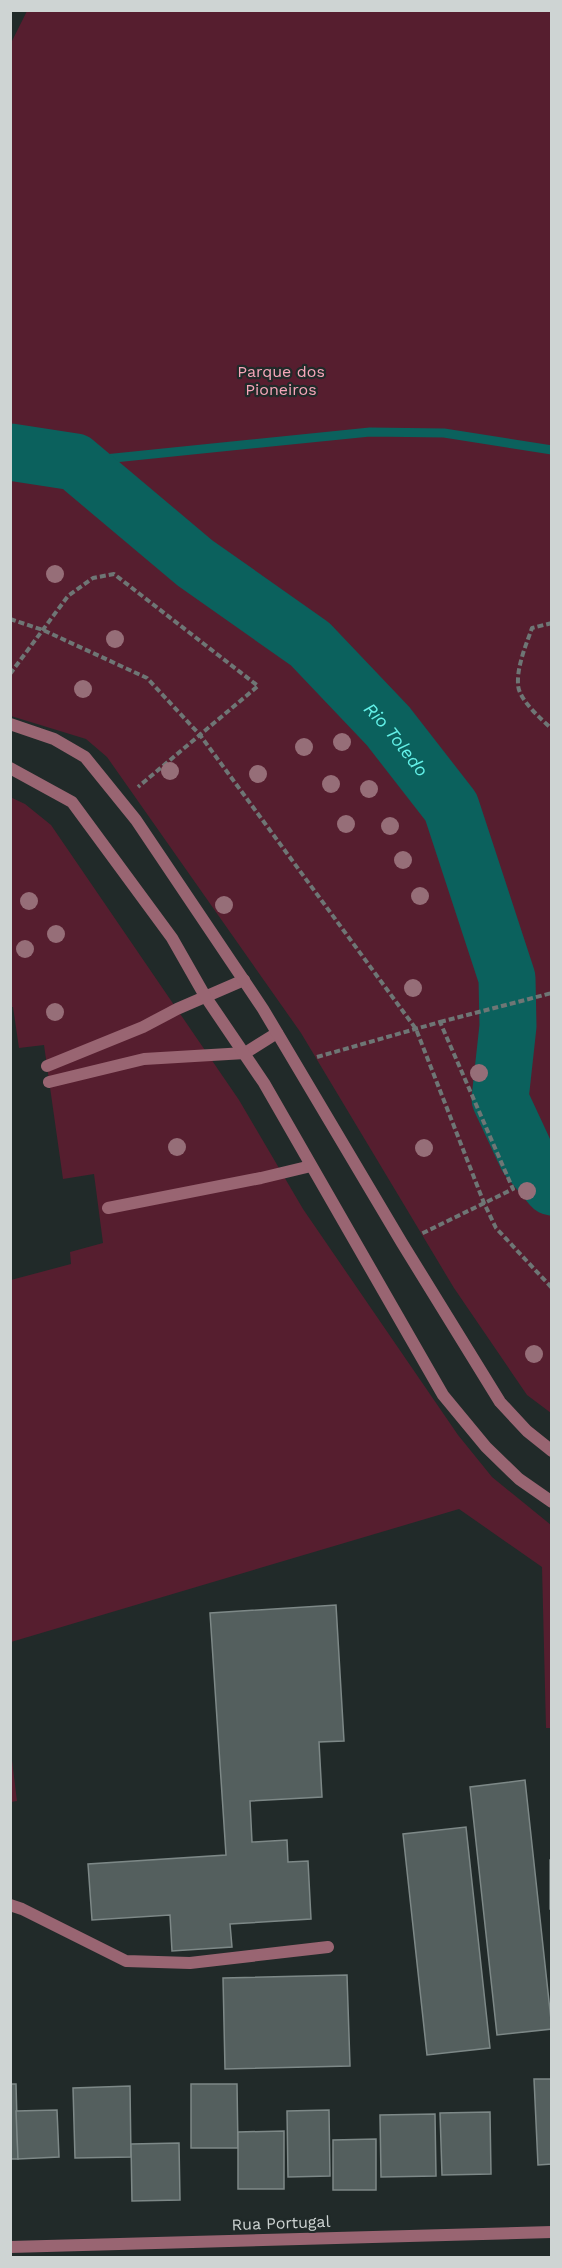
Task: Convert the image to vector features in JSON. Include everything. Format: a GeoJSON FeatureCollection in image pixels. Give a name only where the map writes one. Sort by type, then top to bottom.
{"type":"FeatureCollection","features":[{"type":"Feature","properties":{"kind":"street"},"geometry":{"type":"LineString","coordinates":[[10,724],[54,739],[85,757],[136,820],[244,980],[296,1063],[402,1244],[500,1402],[527,1431],[552,1451]]}},
{"type":"Feature","properties":{"kind":"street"},"geometry":{"type":"LineString","coordinates":[[10,768],[72,802],[172,938],[205,996],[245,1053],[443,1395],[486,1448],[519,1479],[552,1502]]}},
{"type":"Feature","properties":{"kind":"street"},"geometry":{"type":"LineString","coordinates":[[46,1066],[142,1028],[205,996],[244,980]]}},
{"type":"Feature","properties":{"kind":"street"},"geometry":{"type":"LineString","coordinates":[[49,1082],[144,1059],[245,1053],[277,1033]]}},
{"type":"Feature","properties":{"kind":"street"},"geometry":{"type":"LineString","coordinates":[[108,1208],[311,1166]]}},
{"type":"Feature","properties":{"kind":"street"},"geometry":{"type":"LineString","coordinates":[[10,1905],[126,1961],[189,1963],[328,1947]]}},
{"type":"Feature","properties":{"kind":"street","name":"Rua Portugal"},"geometry":{"type":"LineString","coordinates":[[10,2247],[552,2232]]}},
{"type":"Feature","properties":{"kind":"path"},"geometry":{"type":"LineString","coordinates":[[10,674],[68,596],[93,578],[114,574],[258,686],[121,801]]}},
{"type":"Feature","properties":{"kind":"path"},"geometry":{"type":"LineString","coordinates":[[10,619],[43,630],[147,678],[200,735],[416,1029],[484,1203],[496,1228],[552,1288]]}},
{"type":"Feature","properties":{"kind":"path"},"geometry":{"type":"LineString","coordinates":[[552,623],[532,628],[523,653],[518,685],[527,703],[552,729]]}},
{"type":"Feature","properties":{"kind":"path"},"geometry":{"type":"LineString","coordinates":[[296,1063],[552,993]]}},
{"type":"Feature","properties":{"kind":"path"},"geometry":{"type":"LineString","coordinates":[[402,1244],[513,1189],[440,1022]]}},
{"type":"Feature","properties":{"kind":"green space","name":"Parque dos Pioneiros"},"geometry":{"type":"Polygon","coordinates":[[[27,11],[551,11],[551,1413],[527,1395],[454,1288],[301,1033],[107,757],[86,739],[11,716],[10,45],[27,11]]]}},
{"type":"Feature","properties":{"kind":"green space"},"geometry":{"type":"Polygon","coordinates":[[[10,797],[25,804],[51,825],[239,1100],[303,1209],[458,1435],[492,1477],[551,1525],[551,1728],[546,1728],[542,1567],[459,1509],[11,1642],[11,1280],[71,1264],[70,1252],[103,1243],[94,1174],[63,1179],[44,1045],[19,1048],[13,1007],[10,1007],[10,797]]]}},
{"type":"Feature","properties":{"kind":"green space"},"geometry":{"type":"Polygon","coordinates":[[[10,1744],[17,1801],[11,1802],[10,1802],[10,1744]]]}},
{"type":"Feature","properties":{"kind":"building"},"geometry":{"type":"Polygon","coordinates":[[[336,1605],[344,1741],[319,1742],[322,1797],[250,1801],[252,1842],[287,1840],[288,1862],[308,1861],[311,1919],[230,1924],[232,1947],[172,1951],[170,1915],[92,1920],[88,1864],[226,1855],[210,1613],[336,1605]]]}},
{"type":"Feature","properties":{"kind":"building"},"geometry":{"type":"Polygon","coordinates":[[[525,1780],[552,2029],[497,2035],[470,1787],[525,1780]]]}},
{"type":"Feature","properties":{"kind":"building"},"geometry":{"type":"Polygon","coordinates":[[[466,1827],[490,2048],[427,2055],[403,1834],[466,1827]]]}},
{"type":"Feature","properties":{"kind":"building"},"geometry":{"type":"Polygon","coordinates":[[[550,1860],[552,1860],[552,1909],[550,1909],[550,1860]]]}},
{"type":"Feature","properties":{"kind":"building"},"geometry":{"type":"Polygon","coordinates":[[[347,1975],[350,2066],[225,2069],[223,1978],[347,1975]]]}},
{"type":"Feature","properties":{"kind":"building"},"geometry":{"type":"Polygon","coordinates":[[[534,2079],[552,2079],[552,2164],[538,2165],[534,2079]]]}},
{"type":"Feature","properties":{"kind":"building"},"geometry":{"type":"Polygon","coordinates":[[[10,2084],[16,2084],[18,2159],[10,2159],[10,2084]]]}},
{"type":"Feature","properties":{"kind":"building"},"geometry":{"type":"Polygon","coordinates":[[[191,2084],[237,2084],[238,2148],[191,2148],[191,2084]]]}},
{"type":"Feature","properties":{"kind":"building"},"geometry":{"type":"Polygon","coordinates":[[[130,2086],[131,2157],[75,2158],[73,2088],[130,2086]]]}},
{"type":"Feature","properties":{"kind":"building"},"geometry":{"type":"Polygon","coordinates":[[[57,2110],[59,2157],[18,2159],[16,2111],[57,2110]]]}},
{"type":"Feature","properties":{"kind":"building"},"geometry":{"type":"Polygon","coordinates":[[[329,2110],[330,2176],[288,2177],[287,2111],[329,2110]]]}},
{"type":"Feature","properties":{"kind":"building"},"geometry":{"type":"Polygon","coordinates":[[[490,2112],[491,2174],[442,2175],[440,2113],[490,2112]]]}},
{"type":"Feature","properties":{"kind":"building"},"geometry":{"type":"Polygon","coordinates":[[[435,2114],[436,2176],[381,2177],[380,2115],[435,2114]]]}},
{"type":"Feature","properties":{"kind":"building"},"geometry":{"type":"Polygon","coordinates":[[[284,2131],[284,2189],[238,2189],[238,2132],[284,2131]]]}},
{"type":"Feature","properties":{"kind":"building"},"geometry":{"type":"Polygon","coordinates":[[[376,2139],[376,2190],[333,2190],[333,2140],[376,2139]]]}},
{"type":"Feature","properties":{"kind":"building"},"geometry":{"type":"Polygon","coordinates":[[[179,2143],[180,2200],[132,2201],[131,2144],[179,2143]]]}},
{"type":"Feature","properties":{"kind":"waterway"},"geometry":{"type":"LineString","coordinates":[[75,462],[370,432],[444,433],[552,450]]}},
{"type":"Feature","properties":{"kind":"waterway","name":"Rio Toledo"},"geometry":{"type":"LineString","coordinates":[[10,452],[75,462],[195,563],[310,644],[388,726],[451,807],[507,978],[508,1026],[500,1099],[527,1157],[552,1187]]}}]}
